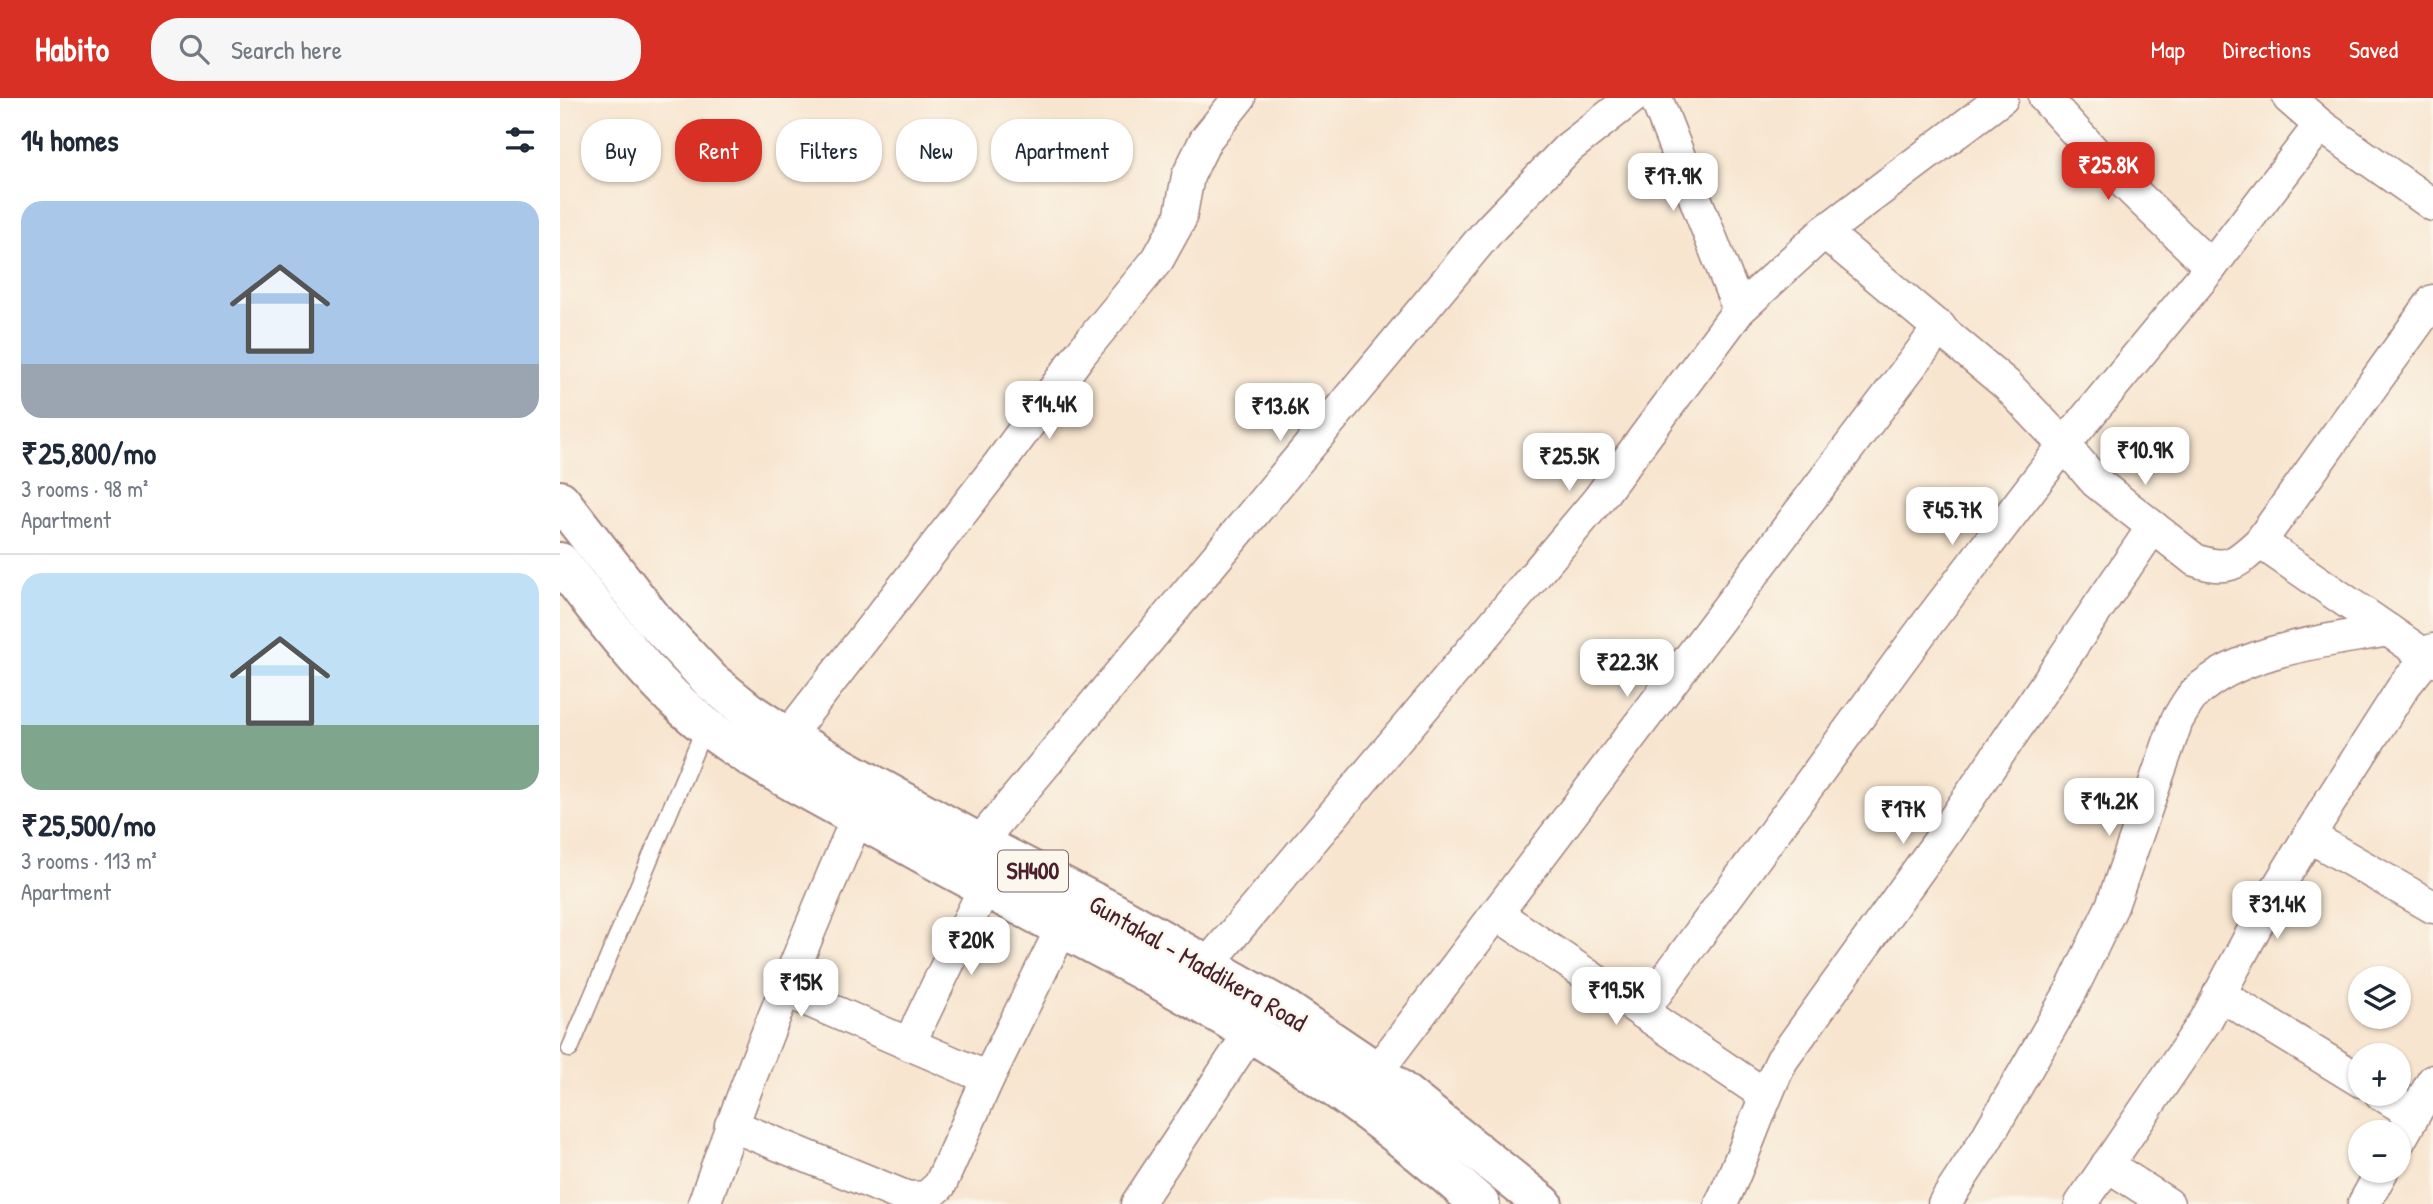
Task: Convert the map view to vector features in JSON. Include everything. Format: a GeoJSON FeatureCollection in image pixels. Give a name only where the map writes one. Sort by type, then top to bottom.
{"type":"FeatureCollection","features":[{"type":"Feature","properties":{"kind":"main road","name":"Guntakal - Maddikera Road"},"geometry":{"type":"LineString","coordinates":[[560,500],[652,618],[711,681],[748,711],[787,737],[979,843],[1115,913],[1286,1010],[1365,1086],[1431,1160],[1480,1204]]}},
{"type":"Feature","properties":{"kind":"main road","name":"Guntakal - Maddikera Road"},"geometry":{"type":"LineString","coordinates":[[560,562],[624,643],[685,709],[768,769],[1250,1033],[1365,1086],[1543,1204]]}},
{"type":"Feature","properties":{"kind":"street"},"geometry":{"type":"LineString","coordinates":[[787,737],[1000,463],[1081,354],[1158,259],[1180,219],[1188,176],[1206,139],[1239,98]]}},
{"type":"Feature","properties":{"kind":"street"},"geometry":{"type":"LineString","coordinates":[[979,843],[1490,229],[1567,149],[1632,98]]}},
{"type":"Feature","properties":{"kind":"street"},"geometry":{"type":"LineString","coordinates":[[1656,98],[1739,310]]}},
{"type":"Feature","properties":{"kind":"street"},"geometry":{"type":"LineString","coordinates":[[1207,965],[1598,500],[1739,310],[1824,232],[2002,98]]}},
{"type":"Feature","properties":{"kind":"street"},"geometry":{"type":"LineString","coordinates":[[2045,98],[2108,167],[2211,267]]}},
{"type":"Feature","properties":{"kind":"street"},"geometry":{"type":"LineString","coordinates":[[2289,98],[2320,124],[2433,205]]}},
{"type":"Feature","properties":{"kind":"street"},"geometry":{"type":"LineString","coordinates":[[1642,1013],[1927,624],[2064,445],[2211,267],[2320,124]]}},
{"type":"Feature","properties":{"kind":"street"},"geometry":{"type":"LineString","coordinates":[[1824,232],[2007,385],[2096,482],[2195,560],[2214,567],[2239,562],[2260,542],[2433,301]]}},
{"type":"Feature","properties":{"kind":"street"},"geometry":{"type":"LineString","coordinates":[[1365,1086],[1940,327]]}},
{"type":"Feature","properties":{"kind":"street"},"geometry":{"type":"LineString","coordinates":[[1721,1204],[1740,1165],[1765,1095],[1782,1060],[1940,840],[2153,527]]}},
{"type":"Feature","properties":{"kind":"street"},"geometry":{"type":"LineString","coordinates":[[2081,1204],[2206,1020],[2267,905],[2404,686],[2431,656],[2388,630],[2260,542]]}},
{"type":"Feature","properties":{"kind":"street"},"geometry":{"type":"LineString","coordinates":[[1944,1204],[1984,1141],[2076,981],[2112,906],[2177,720],[2194,694],[2225,671],[2273,653],[2388,630]]}},
{"type":"Feature","properties":{"kind":"street"},"geometry":{"type":"LineString","coordinates":[[704,1204],[731,1125],[784,990],[857,818]]}},
{"type":"Feature","properties":{"kind":"street"},"geometry":{"type":"LineString","coordinates":[[2309,836],[2433,907]]}},
{"type":"Feature","properties":{"kind":"street"},"geometry":{"type":"LineString","coordinates":[[909,1044],[985,887]]}},
{"type":"Feature","properties":{"kind":"street"},"geometry":{"type":"LineString","coordinates":[[1497,914],[1765,1095]]}},
{"type":"Feature","properties":{"kind":"street"},"geometry":{"type":"LineString","coordinates":[[731,1125],[908,1198],[927,1197],[940,1185],[988,1078],[1062,928]]}},
{"type":"Feature","properties":{"kind":"street"},"geometry":{"type":"LineString","coordinates":[[784,990],[988,1078]]}},
{"type":"Feature","properties":{"kind":"street"},"geometry":{"type":"LineString","coordinates":[[2220,994],[2348,1073]]}},
{"type":"Feature","properties":{"kind":"street"},"geometry":{"type":"LineString","coordinates":[[1137,1204],[1250,1033]]}},
{"type":"Feature","properties":{"kind":"street"},"geometry":{"type":"LineString","coordinates":[[2411,1121],[2433,1081]]}},
{"type":"Feature","properties":{"kind":"street"},"geometry":{"type":"LineString","coordinates":[[2390,1106],[2401,1120]]}},
{"type":"Feature","properties":{"kind":"street"},"geometry":{"type":"LineString","coordinates":[[2107,1165],[2168,1204]]}},
{"type":"Feature","properties":{"kind":"street"},"geometry":{"type":"LineString","coordinates":[[2364,1204],[2375,1183]]}},
{"type":"Feature","properties":{"kind":"lane"},"geometry":{"type":"LineString","coordinates":[[570,1049],[706,725]]}}]}
